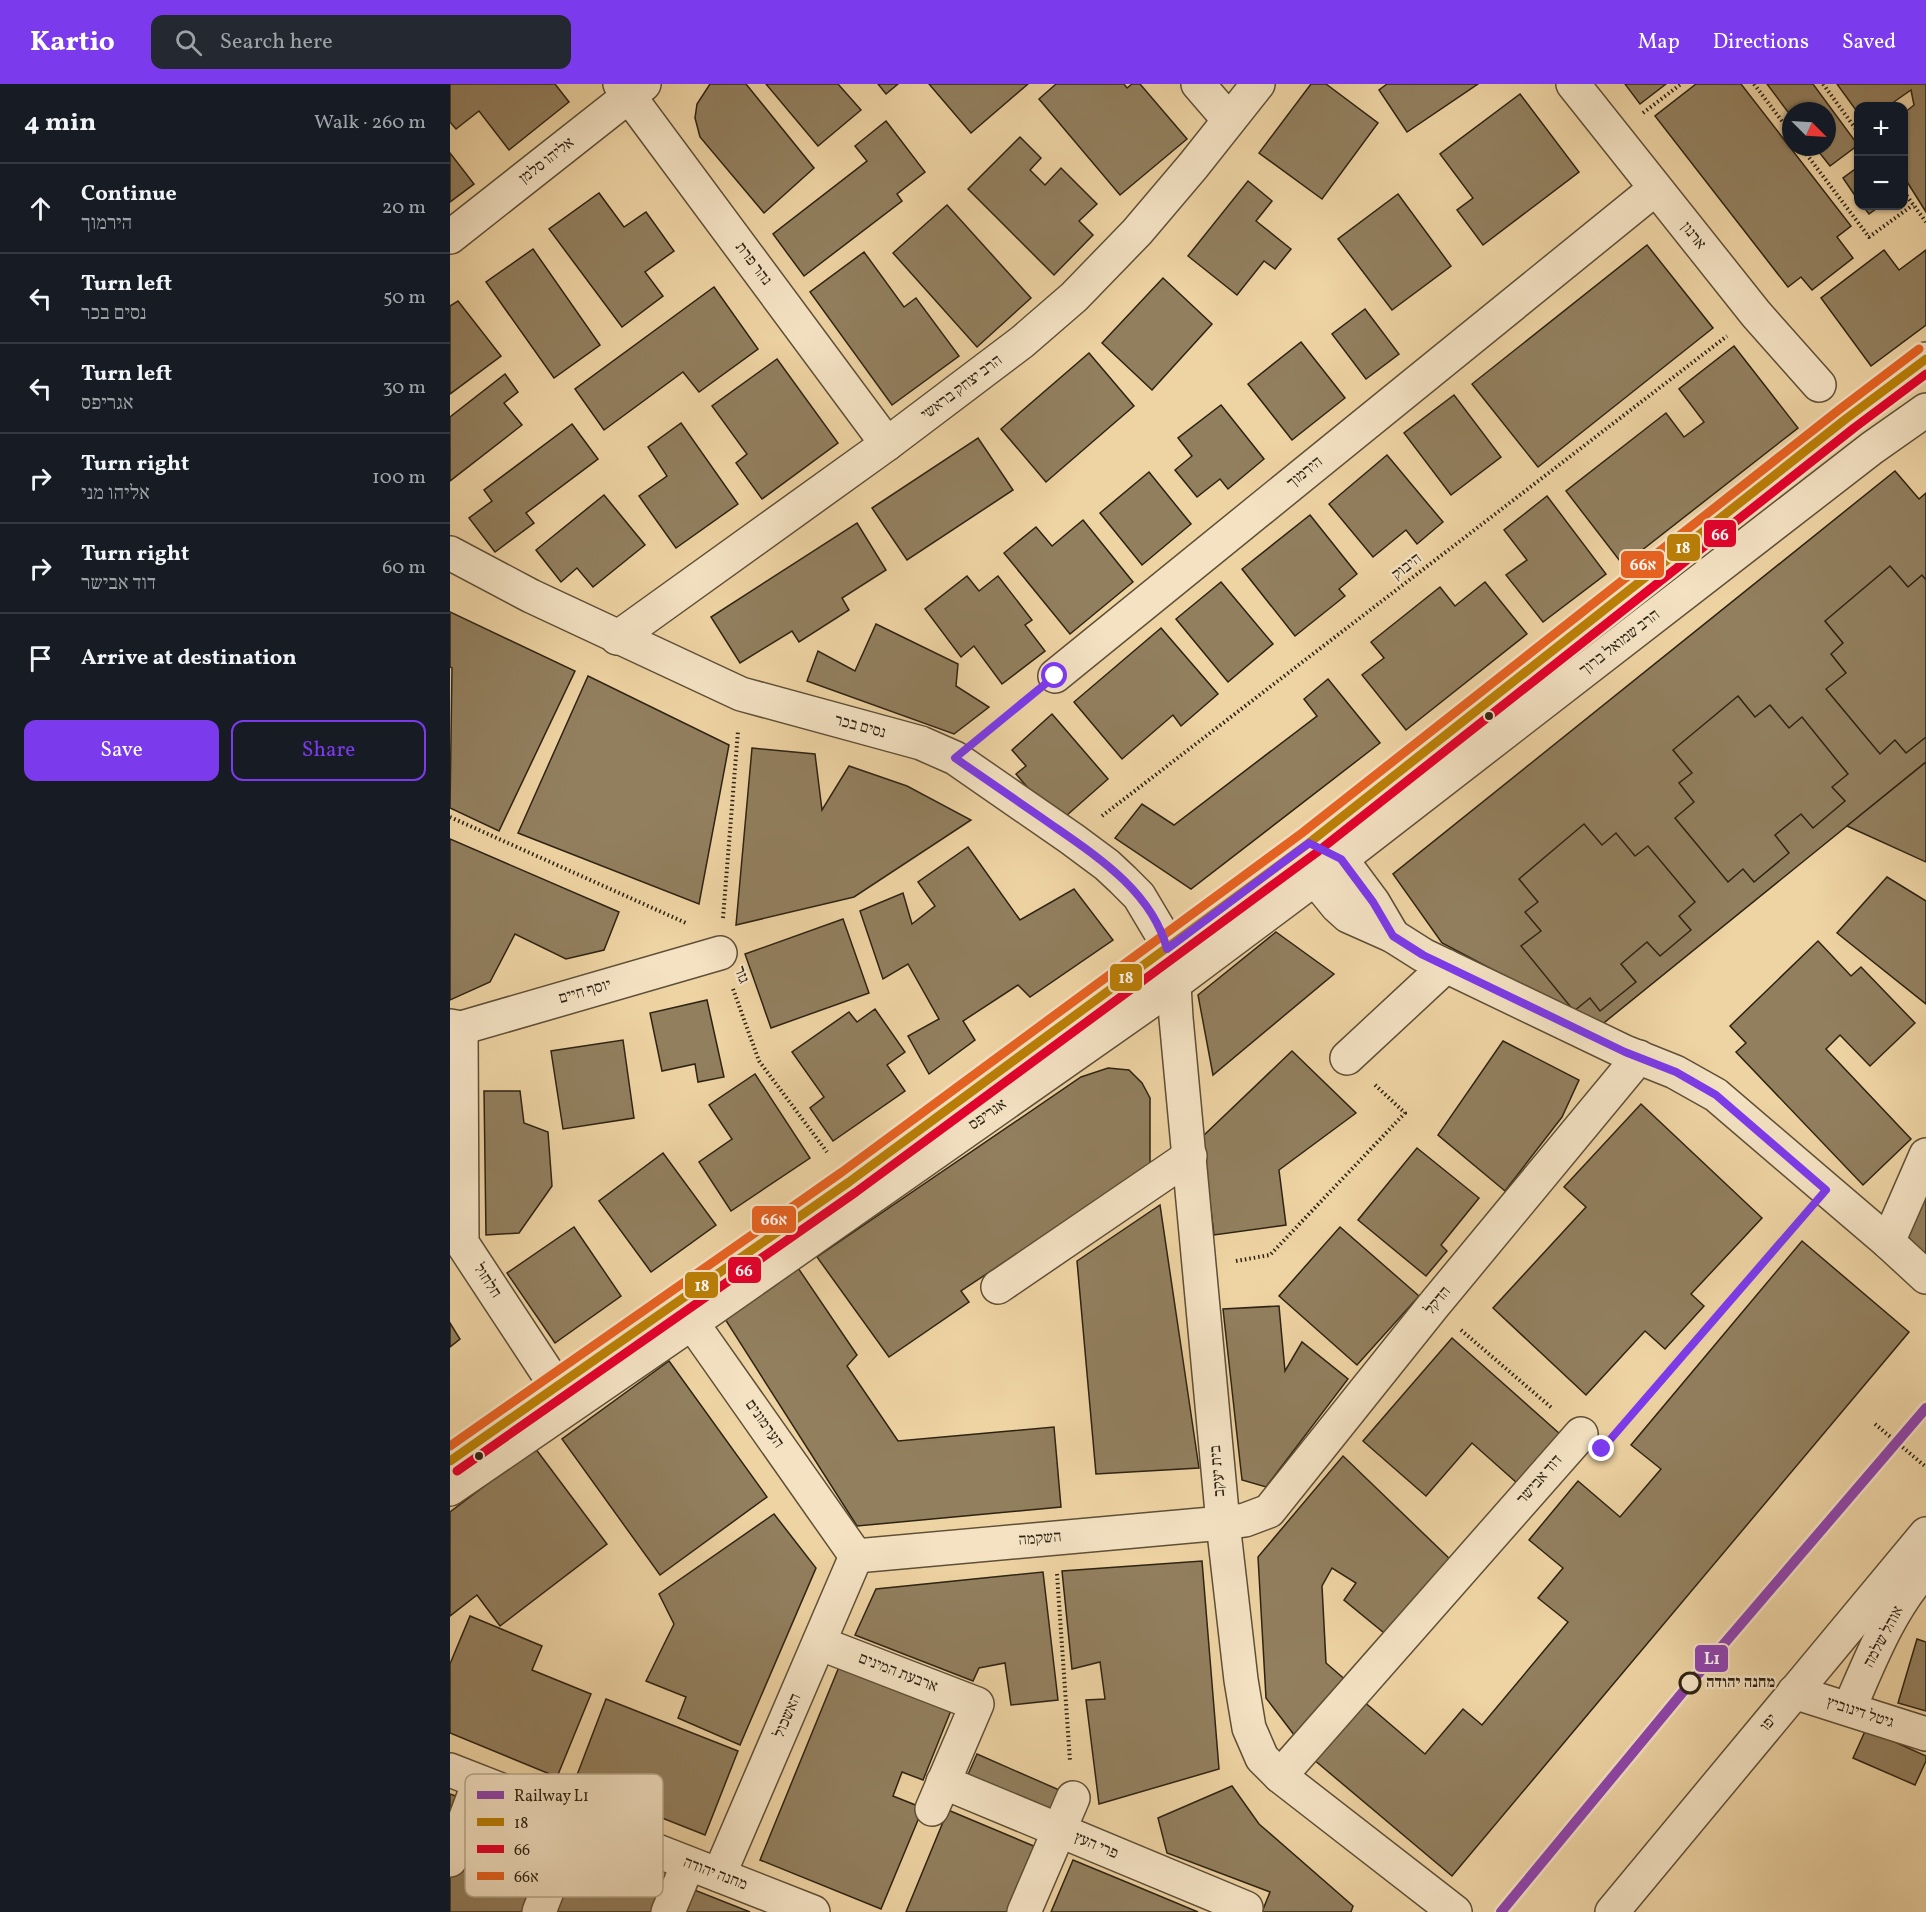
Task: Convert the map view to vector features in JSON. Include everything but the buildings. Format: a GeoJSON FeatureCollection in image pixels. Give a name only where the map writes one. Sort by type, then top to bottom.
{"type":"FeatureCollection","features":[{"type":"Feature","properties":{"kind":"street"},"geometry":{"type":"LineString","coordinates":[[1198,84],[1229,120]]}},
{"type":"Feature","properties":{"kind":"street","name":"הרב יצחק בראשי"},"geometry":{"type":"LineString","coordinates":[[617,638],[887,444],[1022,342],[1074,297],[1137,232],[1258,84]]}},
{"type":"Feature","properties":{"kind":"street","name":"ארנון"},"geometry":{"type":"LineString","coordinates":[[1573,84],[1756,314],[1819,385]]}},
{"type":"Feature","properties":{"kind":"street","name":"אליהו סלמן"},"geometry":{"type":"LineString","coordinates":[[450,237],[631,88]]}},
{"type":"Feature","properties":{"kind":"street","name":"נהר פרת"},"geometry":{"type":"LineString","coordinates":[[631,88],[887,444]]}},
{"type":"Feature","properties":{"kind":"street","name":"הירמוך"},"geometry":{"type":"LineString","coordinates":[[1055,676],[1655,189]]}},
{"type":"Feature","properties":{"kind":"street"},"geometry":{"type":"LineString","coordinates":[[1309,843],[1847,418],[1926,359]]}},
{"type":"Feature","properties":{"kind":"street","name":"הרב שמואל ברוך"},"geometry":{"type":"LineString","coordinates":[[1315,879],[1872,448],[1926,410]]}},
{"type":"Feature","properties":{"kind":"street","name":"נסים בכר"},"geometry":{"type":"LineString","coordinates":[[450,553],[617,638],[741,694],[921,743],[955,758],[1107,865],[1139,897],[1157,924],[1176,942]]}},
{"type":"Feature","properties":{"kind":"street"},"geometry":{"type":"LineString","coordinates":[[1309,843],[1341,859],[1373,902],[1393,936]]}},
{"type":"Feature","properties":{"kind":"street"},"geometry":{"type":"LineString","coordinates":[[1309,843],[1315,879],[1348,916],[1393,936],[1446,966],[1639,1057],[1676,1072],[1716,1095],[1926,1277]]}},
{"type":"Feature","properties":{"kind":"street","name":"אגריפס"},"geometry":{"type":"LineString","coordinates":[[450,1489],[697,1289],[849,1182],[1309,843]]}},
{"type":"Feature","properties":{"kind":"street","name":"אגריפס"},"geometry":{"type":"LineString","coordinates":[[450,1461],[692,1323],[1162,993],[1315,879]]}},
{"type":"Feature","properties":{"kind":"street","name":"בית יעקב"},"geometry":{"type":"LineString","coordinates":[[1176,942],[1178,955],[1162,993],[1190,1156],[1223,1523],[1240,1680],[1249,1728],[1263,1758],[1280,1776],[1455,1912]]}},
{"type":"Feature","properties":{"kind":"street","name":"יוסף חיים"},"geometry":{"type":"LineString","coordinates":[[455,1027],[720,953]]}},
{"type":"Feature","properties":{"kind":"street"},"geometry":{"type":"LineString","coordinates":[[1347,1058],[1446,966]]}},
{"type":"Feature","properties":{"kind":"street","name":"חלחול"},"geometry":{"type":"LineString","coordinates":[[455,1027],[456,1240],[567,1394]]}},
{"type":"Feature","properties":{"kind":"street","name":"הדקל"},"geometry":{"type":"LineString","coordinates":[[1223,1523],[1245,1520],[1269,1511],[1441,1297],[1639,1057]]}},
{"type":"Feature","properties":{"kind":"street"},"geometry":{"type":"LineString","coordinates":[[1888,1242],[1926,1155]]}},
{"type":"Feature","properties":{"kind":"street"},"geometry":{"type":"LineString","coordinates":[[998,1287],[1190,1156]]}},
{"type":"Feature","properties":{"kind":"street"},"geometry":{"type":"LineString","coordinates":[[692,1323],[688,1316],[688,1307],[697,1289]]}},
{"type":"Feature","properties":{"kind":"street","name":"הערמונים"},"geometry":{"type":"LineString","coordinates":[[692,1323],[856,1556]]}},
{"type":"Feature","properties":{"kind":"street","name":"דוד אבישר"},"geometry":{"type":"LineString","coordinates":[[1280,1776],[1581,1434]]}},
{"type":"Feature","properties":{"kind":"street","name":"השקמה"},"geometry":{"type":"LineString","coordinates":[[856,1556],[1223,1523]]}},
{"type":"Feature","properties":{"kind":"street","name":"יפו"},"geometry":{"type":"LineString","coordinates":[[1612,1912],[1926,1534]]}},
{"type":"Feature","properties":{"kind":"street","name":"האשכול"},"geometry":{"type":"LineString","coordinates":[[719,1875],[856,1556]]}},
{"type":"Feature","properties":{"kind":"street","name":"אוהל שלמה"},"geometry":{"type":"LineString","coordinates":[[1848,1709],[1881,1638],[1915,1582],[1926,1569]]}},
{"type":"Feature","properties":{"kind":"street","name":"ארבעת המינים"},"geometry":{"type":"LineString","coordinates":[[819,1643],[977,1704]]}},
{"type":"Feature","properties":{"kind":"street","name":"גיטל דינוביץ"},"geometry":{"type":"LineString","coordinates":[[1794,1692],[1926,1734]]}},
{"type":"Feature","properties":{"kind":"street","name":"פרי העץ"},"geometry":{"type":"LineString","coordinates":[[977,1704],[938,1795],[1059,1830],[1246,1908],[1244,1912]]}},
{"type":"Feature","properties":{"kind":"street"},"geometry":{"type":"LineString","coordinates":[[450,1860],[465,1776]]}},
{"type":"Feature","properties":{"kind":"street"},"geometry":{"type":"LineString","coordinates":[[1024,1912],[1073,1798]]}},
{"type":"Feature","properties":{"kind":"street","name":"מחנה יהודה"},"geometry":{"type":"LineString","coordinates":[[663,1853],[719,1875],[772,1905],[813,1912]]}},
{"type":"Feature","properties":{"kind":"street"},"geometry":{"type":"LineString","coordinates":[[668,1912],[688,1863]]}},
{"type":"Feature","properties":{"kind":"street"},"geometry":{"type":"LineString","coordinates":[[539,1912],[545,1897]]}},
{"type":"Feature","properties":{"kind":"path"},"geometry":{"type":"LineString","coordinates":[[1615,135],[1681,84]]}},
{"type":"Feature","properties":{"kind":"path"},"geometry":{"type":"LineString","coordinates":[[1754,84],[1782,121]]}},
{"type":"Feature","properties":{"kind":"path"},"geometry":{"type":"LineString","coordinates":[[1823,84],[1854,127]]}},
{"type":"Feature","properties":{"kind":"path"},"geometry":{"type":"LineString","coordinates":[[1808,156],[1869,237],[1913,205]]}},
{"type":"Feature","properties":{"kind":"path"},"geometry":{"type":"LineString","coordinates":[[1908,198],[1926,222]]}},
{"type":"Feature","properties":{"kind":"path","name":"היבוק"},"geometry":{"type":"LineString","coordinates":[[1072,839],[1756,314]]}},
{"type":"Feature","properties":{"kind":"path"},"geometry":{"type":"LineString","coordinates":[[955,758],[1055,676]]}},
{"type":"Feature","properties":{"kind":"path","name":"גזר"},"geometry":{"type":"LineString","coordinates":[[737,744],[720,953],[759,1061],[849,1182]]}},
{"type":"Feature","properties":{"kind":"path"},"geometry":{"type":"LineString","coordinates":[[450,817],[695,927],[720,953]]}},
{"type":"Feature","properties":{"kind":"path"},"geometry":{"type":"LineString","coordinates":[[1200,1268],[1270,1255],[1405,1113],[1347,1058]]}},
{"type":"Feature","properties":{"kind":"path"},"geometry":{"type":"LineString","coordinates":[[1465,1334],[1581,1434],[1602,1449],[1826,1190]]}},
{"type":"Feature","properties":{"kind":"path"},"geometry":{"type":"LineString","coordinates":[[1875,1424],[1926,1467]]}},
{"type":"Feature","properties":{"kind":"path"},"geometry":{"type":"LineString","coordinates":[[1055,1538],[1073,1798]]}},
{"type":"Feature","properties":{"kind":"rail line","name":"L1"},"geometry":{"type":"LineString","coordinates":[[1501,1912],[1687,1687],[1926,1408]]}},
{"type":"Feature","properties":{"kind":"transit line","name":"66א"},"geometry":{"type":"LineString","coordinates":[[450,1446],[842,1172],[1302,833],[1919,349]]}},
{"type":"Feature","properties":{"kind":"transit line","name":"18"},"geometry":{"type":"LineString","coordinates":[[450,1461],[849,1182],[1309,843],[1847,418],[1926,359]]}},
{"type":"Feature","properties":{"kind":"transit line","name":"66"},"geometry":{"type":"LineString","coordinates":[[457,1471],[856,1192],[1316,853],[1854,428],[1926,374]]}},
{"type":"Feature","properties":{"kind":"place","name":"מחנה יהודה"},"geometry":{"type":"Point","coordinates":[1690,1683]}},
{"type":"Feature","properties":{"kind":"route"},"geometry":{"type":"LineString","coordinates":[[1055,676],[955,758],[1107,865],[1139,897],[1157,924],[1167,949],[1309,843],[1341,859],[1373,902],[1393,936],[1423,955],[1625,1052],[1676,1072],[1716,1095],[1826,1190],[1602,1449]]}}]}
